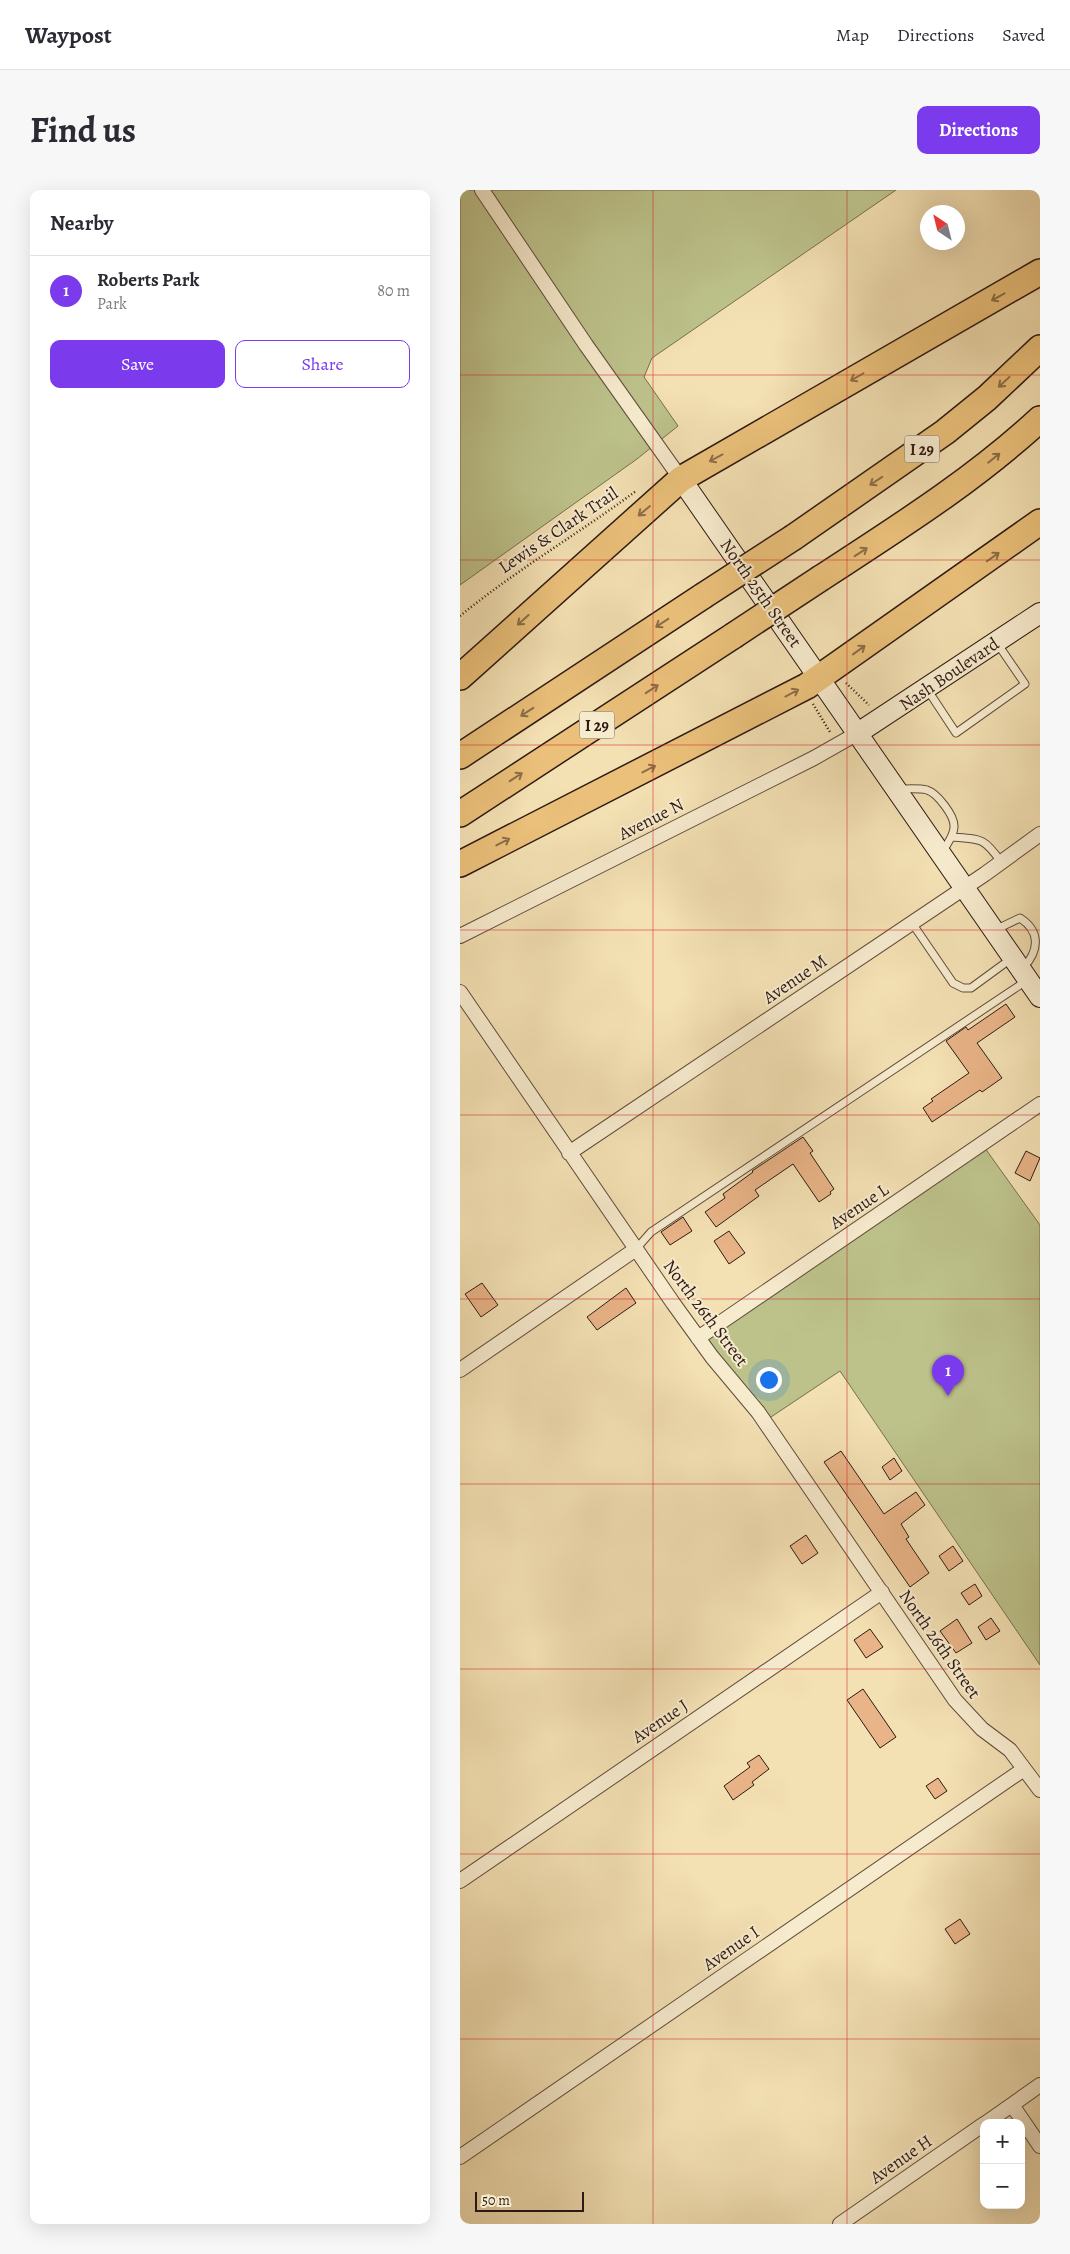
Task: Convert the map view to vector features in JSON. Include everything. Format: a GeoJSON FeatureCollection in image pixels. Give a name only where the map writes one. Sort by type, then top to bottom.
{"type":"FeatureCollection","features":[{"type":"Feature","properties":{"kind":"highway"},"geometry":{"type":"LineString","coordinates":[[460,677],[681,479],[1040,272]]}},
{"type":"Feature","properties":{"kind":"highway","name":"I 29"},"geometry":{"type":"LineString","coordinates":[[460,756],[794,537],[945,432],[987,398],[1040,348]]}},
{"type":"Feature","properties":{"kind":"highway","name":"I 29"},"geometry":{"type":"LineString","coordinates":[[460,814],[934,504],[978,472],[1040,419]]}},
{"type":"Feature","properties":{"kind":"highway"},"geometry":{"type":"LineString","coordinates":[[460,864],[671,758],[820,678],[1040,522]]}},
{"type":"Feature","properties":{"kind":"street","name":"North 25th Street"},"geometry":{"type":"LineString","coordinates":[[482,190],[586,345],[820,678],[1040,997]]}},
{"type":"Feature","properties":{"kind":"street","name":"Nash Boulevard"},"geometry":{"type":"LineString","coordinates":[[858,733],[1040,613]]}},
{"type":"Feature","properties":{"kind":"street","name":"Avenue N"},"geometry":{"type":"LineString","coordinates":[[460,936],[814,758],[858,733]]}},
{"type":"Feature","properties":{"kind":"street","name":"Avenue M"},"geometry":{"type":"LineString","coordinates":[[569,1153],[965,888],[1040,834]]}},
{"type":"Feature","properties":{"kind":"street","name":"North 26th Street"},"geometry":{"type":"LineString","coordinates":[[460,992],[698,1338],[758,1412],[969,1717],[1010,1750],[1040,1790]]}},
{"type":"Feature","properties":{"kind":"street","name":"Avenue L"},"geometry":{"type":"LineString","coordinates":[[698,1338],[1040,1104]]}},
{"type":"Feature","properties":{"kind":"street"},"geometry":{"type":"LineString","coordinates":[[460,1370],[636,1249]]}},
{"type":"Feature","properties":{"kind":"street","name":"Avenue J"},"geometry":{"type":"LineString","coordinates":[[460,1881],[882,1592]]}},
{"type":"Feature","properties":{"kind":"street","name":"Avenue I"},"geometry":{"type":"LineString","coordinates":[[460,2157],[1024,1769]]}},
{"type":"Feature","properties":{"kind":"street","name":"Avenue H"},"geometry":{"type":"LineString","coordinates":[[991,2119],[1040,2085]]}},
{"type":"Feature","properties":{"kind":"street"},"geometry":{"type":"LineString","coordinates":[[1012,2105],[1040,2146]]}},
{"type":"Feature","properties":{"kind":"street","name":"Avenue H"},"geometry":{"type":"LineString","coordinates":[[840,2224],[980,2126]]}},
{"type":"Feature","properties":{"kind":"lane"},"geometry":{"type":"LineString","coordinates":[[926,689],[956,732],[1025,684],[997,642]]}},
{"type":"Feature","properties":{"kind":"lane"},"geometry":{"type":"LineString","coordinates":[[896,789],[924,789],[934,792],[953,819],[952,837],[941,854]]}},
{"type":"Feature","properties":{"kind":"lane"},"geometry":{"type":"LineString","coordinates":[[952,837],[981,839],[989,844],[1001,862]]}},
{"type":"Feature","properties":{"kind":"lane"},"geometry":{"type":"LineString","coordinates":[[636,1249],[651,1232],[1021,969],[1035,956],[1039,946],[1035,931],[1030,923],[1020,918],[994,930]]}},
{"type":"Feature","properties":{"kind":"lane"},"geometry":{"type":"LineString","coordinates":[[912,923],[953,983],[963,988],[971,988],[1021,969]]}},
{"type":"Feature","properties":{"kind":"path","name":"Lewis & Clark Trail"},"geometry":{"type":"LineString","coordinates":[[460,616],[493,589],[588,526],[640,488]]}},
{"type":"Feature","properties":{"kind":"green space"},"geometry":{"type":"Polygon","coordinates":[[[460,190],[896,190],[652,358],[644,377],[678,426],[637,459],[460,585],[460,190]]]}},
{"type":"Feature","properties":{"kind":"green space"},"geometry":{"type":"Polygon","coordinates":[[[982,1144],[1040,1225],[1040,1665],[840,1371],[765,1421],[698,1338],[982,1144]]]}},
{"type":"Feature","properties":{"kind":"building"},"geometry":{"type":"Polygon","coordinates":[[[1006,1004],[1015,1017],[977,1043],[1002,1078],[982,1092],[980,1090],[932,1122],[923,1108],[933,1101],[931,1099],[969,1073],[946,1041],[966,1027],[968,1030],[1006,1004]]]}},
{"type":"Feature","properties":{"kind":"building"},"geometry":{"type":"Polygon","coordinates":[[[803,1137],[813,1151],[810,1153],[834,1189],[830,1192],[831,1194],[819,1202],[793,1164],[755,1190],[759,1196],[716,1227],[705,1212],[725,1198],[723,1194],[752,1171],[803,1137]]]}},
{"type":"Feature","properties":{"kind":"building"},"geometry":{"type":"Polygon","coordinates":[[[1026,1151],[1040,1158],[1030,1181],[1015,1173],[1026,1151]]]}},
{"type":"Feature","properties":{"kind":"building"},"geometry":{"type":"Polygon","coordinates":[[[683,1217],[692,1231],[670,1245],[661,1232],[683,1217]]]}},
{"type":"Feature","properties":{"kind":"building"},"geometry":{"type":"Polygon","coordinates":[[[729,1231],[745,1253],[729,1264],[714,1241],[729,1231]]]}},
{"type":"Feature","properties":{"kind":"building"},"geometry":{"type":"Polygon","coordinates":[[[482,1283],[498,1305],[481,1317],[465,1294],[482,1283]]]}},
{"type":"Feature","properties":{"kind":"building"},"geometry":{"type":"Polygon","coordinates":[[[626,1288],[636,1303],[597,1330],[587,1317],[626,1288]]]}},
{"type":"Feature","properties":{"kind":"building"},"geometry":{"type":"Polygon","coordinates":[[[841,1451],[884,1514],[916,1492],[925,1505],[901,1524],[909,1537],[906,1539],[929,1573],[910,1587],[824,1462],[841,1451]]]}},
{"type":"Feature","properties":{"kind":"building"},"geometry":{"type":"Polygon","coordinates":[[[894,1458],[902,1471],[890,1480],[882,1467],[894,1458]]]}},
{"type":"Feature","properties":{"kind":"building"},"geometry":{"type":"Polygon","coordinates":[[[806,1535],[818,1553],[802,1564],[790,1546],[806,1535]]]}},
{"type":"Feature","properties":{"kind":"building"},"geometry":{"type":"Polygon","coordinates":[[[953,1546],[963,1561],[949,1571],[939,1556],[953,1546]]]}},
{"type":"Feature","properties":{"kind":"building"},"geometry":{"type":"Polygon","coordinates":[[[975,1584],[982,1596],[969,1605],[961,1593],[975,1584]]]}},
{"type":"Feature","properties":{"kind":"building"},"geometry":{"type":"Polygon","coordinates":[[[991,1618],[1000,1631],[986,1640],[978,1627],[991,1618]]]}},
{"type":"Feature","properties":{"kind":"building"},"geometry":{"type":"Polygon","coordinates":[[[957,1619],[972,1643],[956,1653],[940,1631],[957,1619]]]}},
{"type":"Feature","properties":{"kind":"building"},"geometry":{"type":"Polygon","coordinates":[[[870,1629],[883,1647],[866,1658],[854,1640],[870,1629]]]}},
{"type":"Feature","properties":{"kind":"building"},"geometry":{"type":"Polygon","coordinates":[[[863,1689],[896,1737],[880,1748],[847,1700],[863,1689]]]}},
{"type":"Feature","properties":{"kind":"building"},"geometry":{"type":"Polygon","coordinates":[[[759,1755],[769,1769],[752,1782],[754,1785],[733,1800],[724,1786],[750,1767],[747,1763],[759,1755]]]}},
{"type":"Feature","properties":{"kind":"building"},"geometry":{"type":"Polygon","coordinates":[[[938,1778],[947,1791],[935,1799],[926,1786],[938,1778]]]}},
{"type":"Feature","properties":{"kind":"building"},"geometry":{"type":"Polygon","coordinates":[[[960,1919],[970,1934],[955,1944],[945,1929],[960,1919]]]}},
{"type":"Feature","properties":{"kind":"place","name":"Roberts Park"},"geometry":{"type":"Point","coordinates":[948,1396]}}]}
